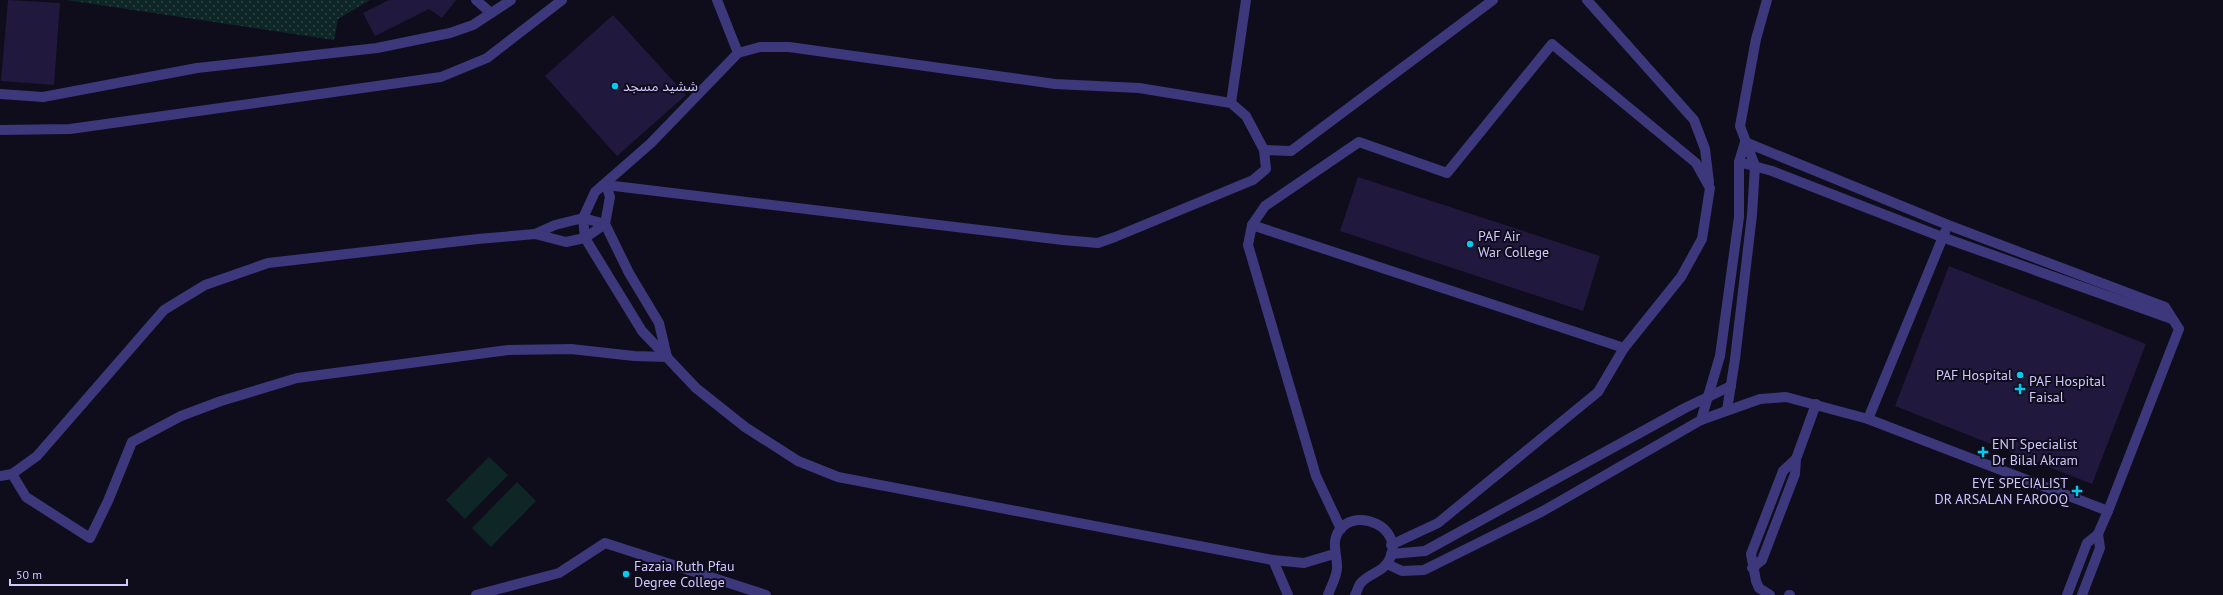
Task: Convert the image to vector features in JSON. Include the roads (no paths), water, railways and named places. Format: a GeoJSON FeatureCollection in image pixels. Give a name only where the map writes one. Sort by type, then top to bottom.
{"type":"FeatureCollection","features":[{"type":"Feature","properties":{"kind":"street"},"geometry":{"type":"LineString","coordinates":[[476,0],[491,13]]}},
{"type":"Feature","properties":{"kind":"street"},"geometry":{"type":"LineString","coordinates":[[0,94],[43,97],[197,68],[378,48],[450,33],[473,25],[511,0]]}},
{"type":"Feature","properties":{"kind":"street"},"geometry":{"type":"LineString","coordinates":[[0,130],[70,129],[441,77],[487,58],[562,0]]}},
{"type":"Feature","properties":{"kind":"street"},"geometry":{"type":"LineString","coordinates":[[717,0],[738,53]]}},
{"type":"Feature","properties":{"kind":"street"},"geometry":{"type":"LineString","coordinates":[[1231,103],[1246,0]]}},
{"type":"Feature","properties":{"kind":"street"},"geometry":{"type":"LineString","coordinates":[[1264,150],[1291,151],[1492,0]]}},
{"type":"Feature","properties":{"kind":"street"},"geometry":{"type":"LineString","coordinates":[[1391,550],[1438,523],[1598,392],[1624,348],[1685,271],[1702,239],[1710,188],[1705,149],[1694,120],[1588,0]]}},
{"type":"Feature","properties":{"kind":"street"},"geometry":{"type":"LineString","coordinates":[[1727,410],[1752,215],[1755,166],[1740,126],[1756,39],[1767,0]]}},
{"type":"Feature","properties":{"kind":"street"},"geometry":{"type":"LineString","coordinates":[[1341,529],[1316,476],[1248,246],[1252,225],[1265,206],[1359,142],[1447,173],[1552,44],[1696,163],[1710,188]]}},
{"type":"Feature","properties":{"kind":"street"},"geometry":{"type":"LineString","coordinates":[[606,185],[1098,243],[1253,180],[1266,169],[1264,150],[1246,116],[1231,103],[1138,88],[1055,84],[789,47],[760,47],[738,53],[651,143],[606,185],[595,192],[583,218],[585,238],[642,331],[696,388],[745,428],[798,461],[838,477],[1273,560],[1304,563],[1334,554]]}},
{"type":"Feature","properties":{"kind":"street"},"geometry":{"type":"LineString","coordinates":[[1701,420],[1720,356],[1739,217],[1739,162],[1745,142]]}},
{"type":"Feature","properties":{"kind":"street"},"geometry":{"type":"LineString","coordinates":[[1745,142],[1948,225],[2165,307],[2179,329],[2108,511],[2098,534],[2087,543],[2067,595]]}},
{"type":"Feature","properties":{"kind":"street"},"geometry":{"type":"LineString","coordinates":[[1739,162],[1755,166],[1942,237],[2172,319]]}},
{"type":"Feature","properties":{"kind":"street"},"geometry":{"type":"LineString","coordinates":[[606,185],[610,197],[605,224],[629,273],[659,323],[667,357]]}},
{"type":"Feature","properties":{"kind":"street"},"geometry":{"type":"LineString","coordinates":[[535,234],[554,225],[583,218],[605,224]]}},
{"type":"Feature","properties":{"kind":"street"},"geometry":{"type":"LineString","coordinates":[[0,476],[12,474],[37,456],[164,310],[204,285],[268,263],[478,238],[535,234],[566,242],[585,238],[605,224]]}},
{"type":"Feature","properties":{"kind":"street"},"geometry":{"type":"LineString","coordinates":[[1252,225],[1624,348]]}},
{"type":"Feature","properties":{"kind":"street"},"geometry":{"type":"LineString","coordinates":[[1868,418],[1948,225]]}},
{"type":"Feature","properties":{"kind":"street"},"geometry":{"type":"LineString","coordinates":[[12,474],[26,497],[90,538],[108,501],[132,442],[182,416],[221,400],[297,378],[508,350],[571,349],[634,356],[667,357]]}},
{"type":"Feature","properties":{"kind":"street"},"geometry":{"type":"LineString","coordinates":[[1391,550],[1425,551],[1708,396],[1731,386]]}},
{"type":"Feature","properties":{"kind":"street"},"geometry":{"type":"LineString","coordinates":[[1387,564],[1402,571],[1424,570],[1543,511],[1701,420],[1760,399],[1786,397],[1868,418],[2108,511]]}},
{"type":"Feature","properties":{"kind":"street"},"geometry":{"type":"LineString","coordinates":[[1770,595],[1760,588],[1752,568],[1762,560],[1795,474],[1796,459],[1816,404]]}},
{"type":"Feature","properties":{"kind":"street"},"geometry":{"type":"LineString","coordinates":[[1328,595],[1337,572],[1338,565],[1334,554],[1334,544],[1341,529],[1349,522],[1360,519],[1370,520],[1382,527],[1388,535],[1391,550],[1387,564],[1380,572],[1360,583],[1355,595]]}},
{"type":"Feature","properties":{"kind":"street"},"geometry":{"type":"LineString","coordinates":[[2082,595],[2100,548],[2098,534]]}},
{"type":"Feature","properties":{"kind":"street"},"geometry":{"type":"LineString","coordinates":[[476,595],[559,573],[605,543],[766,595]]}},
{"type":"Feature","properties":{"kind":"street"},"geometry":{"type":"LineString","coordinates":[[1273,560],[1288,595]]}},
{"type":"Feature","properties":{"kind":"place","name":"ششید مسجد"},"geometry":{"type":"Point","coordinates":[615,86]}},
{"type":"Feature","properties":{"kind":"place","name":"PAF Air War College"},"geometry":{"type":"Point","coordinates":[1470,244]}},
{"type":"Feature","properties":{"kind":"place","name":"PAF Hospital"},"geometry":{"type":"Point","coordinates":[2020,375]}},
{"type":"Feature","properties":{"kind":"place","name":"PAF Hospital Faisal"},"geometry":{"type":"Point","coordinates":[2020,389]}},
{"type":"Feature","properties":{"kind":"place","name":"ENT Specialist Dr Bilal Akram"},"geometry":{"type":"Point","coordinates":[1983,452]}},
{"type":"Feature","properties":{"kind":"place","name":"EYE SPECIALIST DR ARSALAN FAROOQ"},"geometry":{"type":"Point","coordinates":[2077,491]}},
{"type":"Feature","properties":{"kind":"place","name":"Fazaia Ruth Pfau Degree College"},"geometry":{"type":"Point","coordinates":[626,574]}}]}
